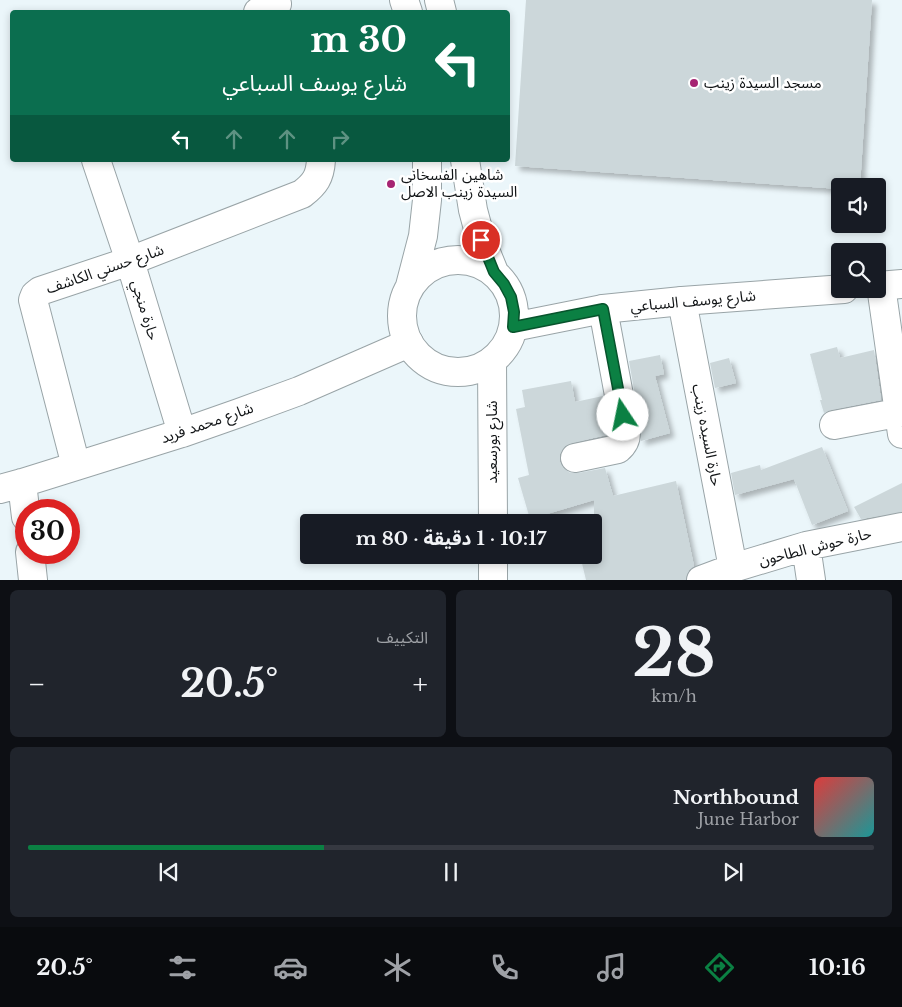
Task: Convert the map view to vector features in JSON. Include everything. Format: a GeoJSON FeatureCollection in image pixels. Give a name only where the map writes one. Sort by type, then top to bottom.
{"type":"FeatureCollection","features":[{"type":"Feature","properties":{"kind":"street","name":"حارة منجي"},"geometry":{"type":"LineString","coordinates":[[97,162],[130,261],[182,432]]}},
{"type":"Feature","properties":{"kind":"street","name":"شارع حسني الكاشف"},"geometry":{"type":"LineString","coordinates":[[76,466],[33,300],[35,295],[40,291],[130,261],[302,194],[313,186],[320,173],[321,162]]}},
{"type":"Feature","properties":{"kind":"street"},"geometry":{"type":"LineString","coordinates":[[427,162],[427,200],[423,236],[410,286],[404,299],[403,329],[409,343],[421,358],[437,368],[456,372],[474,370],[492,361],[502,352],[509,340],[513,327],[514,312],[511,297],[504,284],[494,272],[481,240],[473,210],[465,162]]}},
{"type":"Feature","properties":{"kind":"street"},"geometry":{"type":"LineString","coordinates":[[410,286],[427,269],[449,260],[473,262],[494,272]]}},
{"type":"Feature","properties":{"kind":"street"},"geometry":{"type":"LineString","coordinates":[[834,425],[901,420],[887,285]]}},
{"type":"Feature","properties":{"kind":"street","name":"شارع يوسف السباعي"},"geometry":{"type":"LineString","coordinates":[[513,327],[603,309],[831,290]]}},
{"type":"Feature","properties":{"kind":"street","name":"حارة السيده زينب"},"geometry":{"type":"LineString","coordinates":[[682,301],[733,568]]}},
{"type":"Feature","properties":{"kind":"street"},"geometry":{"type":"LineString","coordinates":[[575,458],[618,449],[626,439],[603,309]]}},
{"type":"Feature","properties":{"kind":"street","name":"شارع محمد فريد"},"geometry":{"type":"LineString","coordinates":[[11,486],[182,432],[299,391],[409,343]]}},
{"type":"Feature","properties":{"kind":"street","name":"شارع بورسعيد"},"geometry":{"type":"LineString","coordinates":[[492,361],[493,514]]}},
{"type":"Feature","properties":{"kind":"street"},"geometry":{"type":"LineString","coordinates":[[11,486],[17,499]]}},
{"type":"Feature","properties":{"kind":"street","name":"حارة حوش الطاحون"},"geometry":{"type":"LineString","coordinates":[[701,580],[733,568],[806,546],[902,527]]}},
{"type":"Feature","properties":{"kind":"street"},"geometry":{"type":"LineString","coordinates":[[806,546],[810,580]]}},
{"type":"Feature","properties":{"kind":"street"},"geometry":{"type":"LineString","coordinates":[[31,564],[33,580]]}},
{"type":"Feature","properties":{"kind":"street"},"geometry":{"type":"LineString","coordinates":[[493,564],[493,580]]}},
{"type":"Feature","properties":{"kind":"building","name":"مسجد السيدة زينب"},"geometry":{"type":"Polygon","coordinates":[[[526,0],[872,0],[861,178],[831,178],[831,188],[515,166],[526,0]]]}},
{"type":"Feature","properties":{"kind":"building"},"geometry":{"type":"Polygon","coordinates":[[[837,347],[840,358],[874,350],[881,400],[824,413],[810,354],[837,347]]]}},
{"type":"Feature","properties":{"kind":"building"},"geometry":{"type":"Polygon","coordinates":[[[660,355],[664,374],[655,376],[670,433],[641,441],[641,430],[629,361],[660,355]]]}},
{"type":"Feature","properties":{"kind":"building"},"geometry":{"type":"Polygon","coordinates":[[[729,358],[736,383],[715,388],[710,363],[729,358]]]}},
{"type":"Feature","properties":{"kind":"building"},"geometry":{"type":"Polygon","coordinates":[[[571,381],[575,402],[603,396],[610,434],[565,446],[560,454],[560,462],[563,468],[570,473],[605,468],[613,496],[676,481],[694,566],[689,570],[686,580],[586,580],[582,564],[602,564],[602,514],[594,514],[594,500],[547,514],[529,514],[518,478],[529,475],[516,409],[525,407],[522,390],[571,381]]]}},
{"type":"Feature","properties":{"kind":"building"},"geometry":{"type":"Polygon","coordinates":[[[822,447],[848,511],[812,525],[794,479],[735,495],[731,473],[760,465],[761,470],[822,447]]]}},
{"type":"Feature","properties":{"kind":"building"},"geometry":{"type":"Polygon","coordinates":[[[902,483],[902,512],[861,519],[854,507],[902,483]]]}},
{"type":"Feature","properties":{"kind":"place","name":"مسجد السيدة زينب"},"geometry":{"type":"Point","coordinates":[694,83]}},
{"type":"Feature","properties":{"kind":"place","name":"شاهين الفسخانى السيدة زينب الاصل"},"geometry":{"type":"Point","coordinates":[391,184]}},
{"type":"Feature","properties":{"kind":"route"},"geometry":{"type":"LineString","coordinates":[[481,240],[494,272],[504,284],[511,297],[514,312],[513,327],[603,309],[623,415]]}}]}
